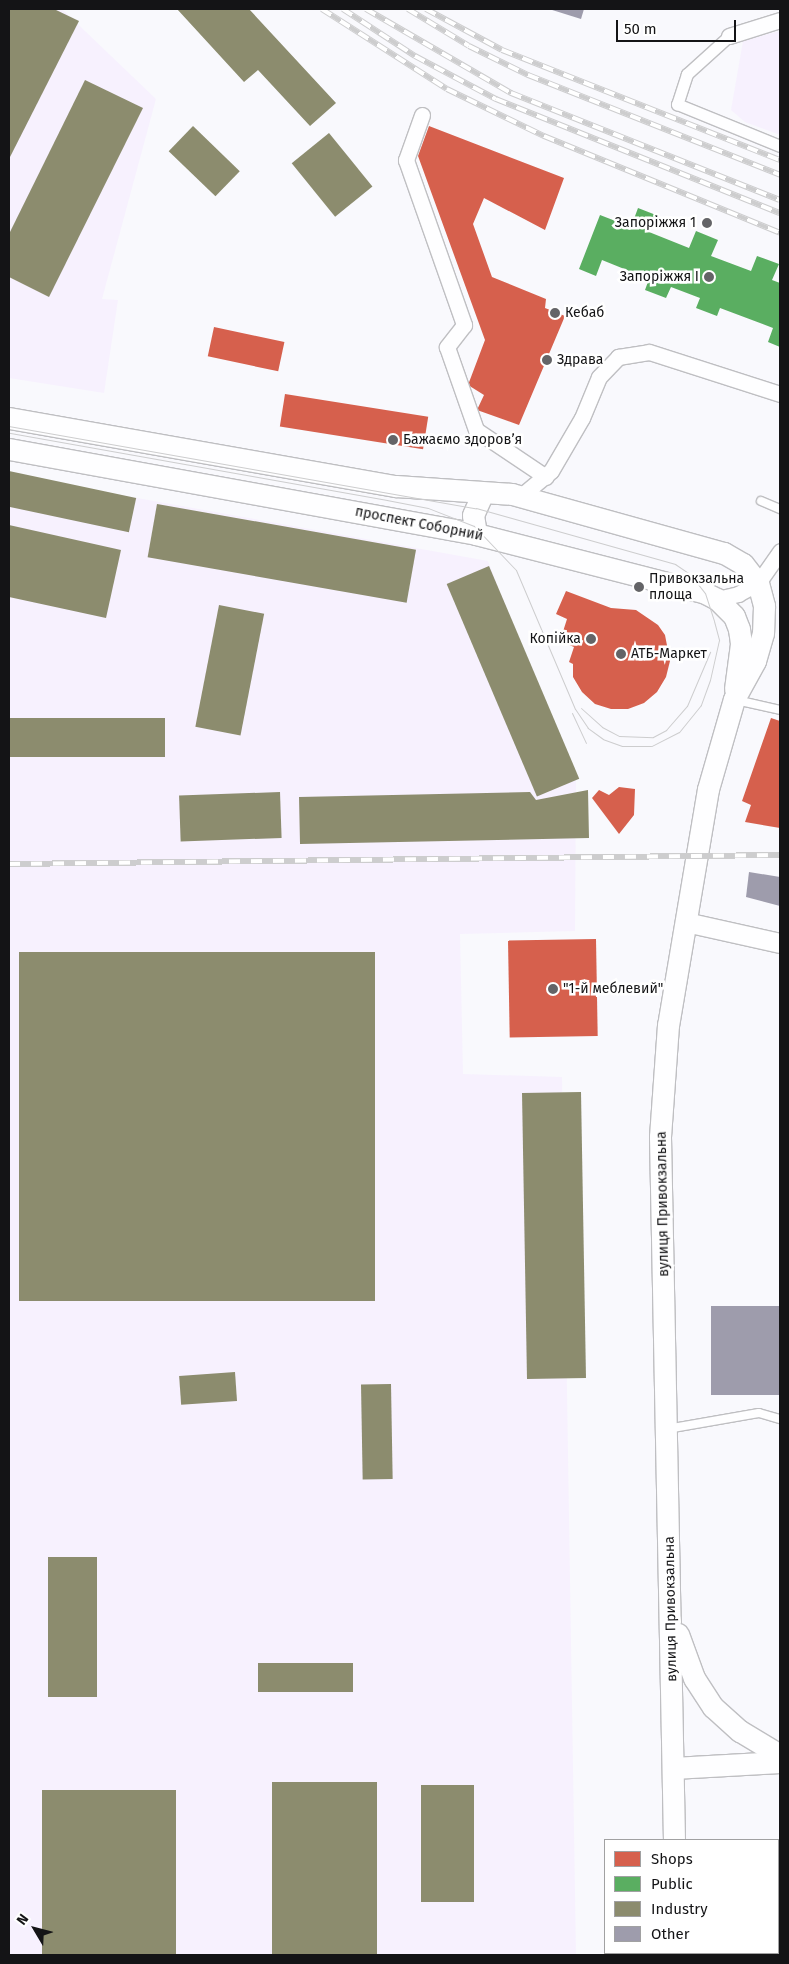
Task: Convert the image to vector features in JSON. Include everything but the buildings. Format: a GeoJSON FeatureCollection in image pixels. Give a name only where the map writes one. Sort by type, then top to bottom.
{"type":"FeatureCollection","features":[{"type":"Feature","properties":{"kind":"main road"},"geometry":{"type":"LineString","coordinates":[[9,418],[396,486],[521,496],[724,553],[743,564],[758,583]]}},
{"type":"Feature","properties":{"kind":"main road","name":"проспект Соборний"},"geometry":{"type":"LineString","coordinates":[[9,449],[476,534],[717,599]]}},
{"type":"Feature","properties":{"kind":"main road"},"geometry":{"type":"LineString","coordinates":[[476,534],[473,515],[484,493]]}},
{"type":"Feature","properties":{"kind":"main road","name":"вулиця Привокзальна"},"geometry":{"type":"LineString","coordinates":[[674,1839],[671,1606],[660,1137],[668,1025],[708,789],[734,699],[755,661],[763,633],[764,606],[758,583]]}},
{"type":"Feature","properties":{"kind":"main road"},"geometry":{"type":"LineString","coordinates":[[717,599],[734,616],[739,629],[741,644],[734,699]]}},
{"type":"Feature","properties":{"kind":"main road"},"geometry":{"type":"LineString","coordinates":[[671,1606],[683,1653],[713,1707],[740,1732],[780,1755]]}},
{"type":"Feature","properties":{"kind":"main road"},"geometry":{"type":"LineString","coordinates":[[673,1768],[780,1762]]}},
{"type":"Feature","properties":{"kind":"street"},"geometry":{"type":"LineString","coordinates":[[780,20],[729,36],[687,74],[677,104],[780,146]]}},
{"type":"Feature","properties":{"kind":"street"},"geometry":{"type":"LineString","coordinates":[[422,115],[406,160],[464,326],[447,347],[476,430],[546,477]]}},
{"type":"Feature","properties":{"kind":"street"},"geometry":{"type":"LineString","coordinates":[[521,496],[546,477],[582,418],[599,377],[618,357],[649,352],[780,394]]}},
{"type":"Feature","properties":{"kind":"street"},"geometry":{"type":"LineString","coordinates":[[717,599],[738,594],[758,583],[779,559]]}},
{"type":"Feature","properties":{"kind":"street"},"geometry":{"type":"LineString","coordinates":[[686,922],[780,943]]}},
{"type":"Feature","properties":{"kind":"lane"},"geometry":{"type":"LineString","coordinates":[[761,502],[780,509]]}},
{"type":"Feature","properties":{"kind":"lane"},"geometry":{"type":"LineString","coordinates":[[734,699],[780,710]]}},
{"type":"Feature","properties":{"kind":"lane"},"geometry":{"type":"LineString","coordinates":[[667,1428],[759,1413],[780,1419]]}},
{"type":"Feature","properties":{"kind":"shaded area"},"geometry":{"type":"Polygon","coordinates":[[[9,9],[62,9],[156,99],[102,299],[118,300],[104,393],[9,378],[9,9]]]}},
{"type":"Feature","properties":{"kind":"shaded area"},"geometry":{"type":"Polygon","coordinates":[[[780,31],[780,135],[745,122],[731,110],[743,41],[780,31]]]}},
{"type":"Feature","properties":{"kind":"shaded area"},"geometry":{"type":"Polygon","coordinates":[[[9,475],[488,561],[576,782],[575,931],[460,934],[463,1074],[562,1077],[576,1955],[9,1955],[9,475]]]}},
{"type":"Feature","properties":{"kind":"tram line"},"geometry":{"type":"LineString","coordinates":[[9,426],[476,508],[675,564],[690,574],[705,593],[719,640],[710,680],[701,705],[679,732],[651,746],[622,746],[603,739],[588,728],[575,709],[516,570],[474,526],[428,508],[9,433]]}},
{"type":"Feature","properties":{"kind":"tram line"},"geometry":{"type":"LineString","coordinates":[[581,708],[602,727],[619,736],[653,737],[666,730],[687,706],[710,652]]}},
{"type":"Feature","properties":{"kind":"tram line"},"geometry":{"type":"LineString","coordinates":[[572,713],[586,743]]}},
{"type":"Feature","properties":{"kind":"railway"},"geometry":{"type":"LineString","coordinates":[[322,9],[447,89],[544,136],[780,233]]}},
{"type":"Feature","properties":{"kind":"railway"},"geometry":{"type":"LineString","coordinates":[[343,9],[415,56],[496,99],[780,213]]}},
{"type":"Feature","properties":{"kind":"railway"},"geometry":{"type":"LineString","coordinates":[[366,9],[511,93],[780,200]]}},
{"type":"Feature","properties":{"kind":"railway"},"geometry":{"type":"LineString","coordinates":[[408,9],[469,46],[528,75],[780,175]]}},
{"type":"Feature","properties":{"kind":"railway"},"geometry":{"type":"LineString","coordinates":[[426,9],[502,50],[780,160]]}},
{"type":"Feature","properties":{"kind":"railway"},"geometry":{"type":"LineString","coordinates":[[9,864],[780,855]]}},
{"type":"Feature","properties":{"kind":"place","name":"Запоріжжя 1"},"geometry":{"type":"Point","coordinates":[707,223]}},
{"type":"Feature","properties":{"kind":"place","name":"Запорiжжя I"},"geometry":{"type":"Point","coordinates":[709,277]}},
{"type":"Feature","properties":{"kind":"place","name":"Кебаб"},"geometry":{"type":"Point","coordinates":[555,313]}},
{"type":"Feature","properties":{"kind":"place","name":"Здрава"},"geometry":{"type":"Point","coordinates":[547,360]}},
{"type":"Feature","properties":{"kind":"place","name":"Бажаємо здоровʼя"},"geometry":{"type":"Point","coordinates":[393,440]}},
{"type":"Feature","properties":{"kind":"place","name":"Привокзальна площа"},"geometry":{"type":"Point","coordinates":[639,587]}},
{"type":"Feature","properties":{"kind":"place","name":"Копійка"},"geometry":{"type":"Point","coordinates":[591,639]}},
{"type":"Feature","properties":{"kind":"place","name":"АТБ-Маркет"},"geometry":{"type":"Point","coordinates":[621,654]}},
{"type":"Feature","properties":{"kind":"place","name":"\"1-й меблевий\""},"geometry":{"type":"Point","coordinates":[553,989]}}]}
